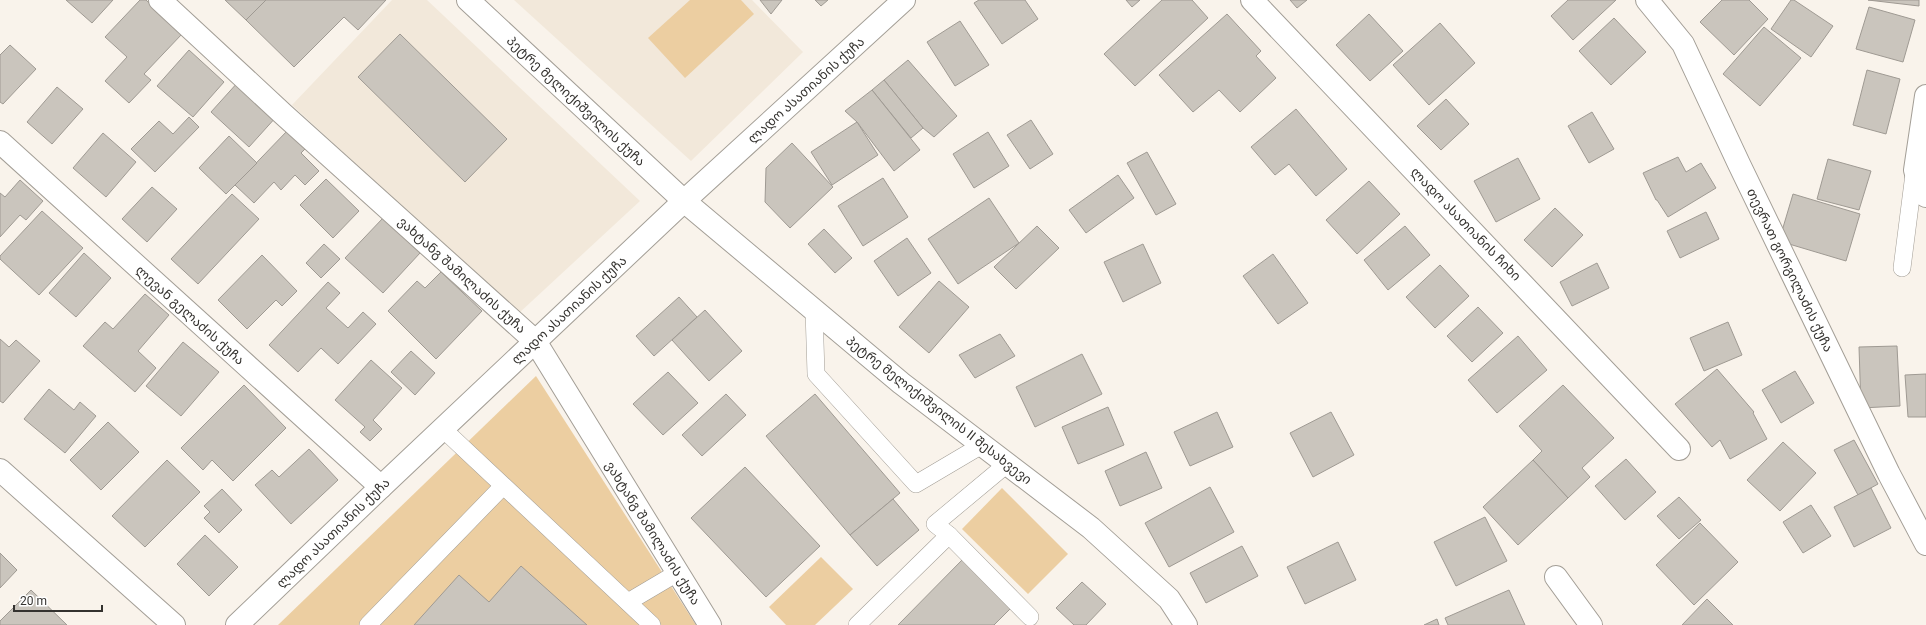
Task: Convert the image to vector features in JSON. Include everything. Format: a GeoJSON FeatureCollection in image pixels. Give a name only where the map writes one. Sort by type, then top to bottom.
{"type":"FeatureCollection","features":[{"type":"Feature","properties":{"kind":"street","name":"ვახტანგ შამილაძის ქუჩა"},"geometry":{"type":"LineString","coordinates":[[160,0],[283,114],[535,341],[710,625]]}},
{"type":"Feature","properties":{"kind":"street","name":"პეტრე მელიქიშვილის ქუჩა"},"geometry":{"type":"LineString","coordinates":[[468,0],[684,201]]}},
{"type":"Feature","properties":{"kind":"street","name":"ლადო ასათიანის ქუჩა"},"geometry":{"type":"LineString","coordinates":[[242,624],[381,487],[535,341],[684,201],[904,0]]}},
{"type":"Feature","properties":{"kind":"street","name":"ლადო ასათიანის ჩიხი"},"geometry":{"type":"LineString","coordinates":[[1252,0],[1679,449]]}},
{"type":"Feature","properties":{"kind":"street","name":"თევრათ გორგილაძის ქუჩა"},"geometry":{"type":"LineString","coordinates":[[1647,0],[1683,44],[1739,164],[1886,467],[1926,544]]}},
{"type":"Feature","properties":{"kind":"street"},"geometry":{"type":"LineString","coordinates":[[1926,96],[1915,170],[1921,193],[1926,196]]}},
{"type":"Feature","properties":{"kind":"street","name":"ლევან გელაძის ქუჩა"},"geometry":{"type":"LineString","coordinates":[[0,142],[381,487]]}},
{"type":"Feature","properties":{"kind":"street","name":"პეტრე მელიქიშვილის II შესახვევი"},"geometry":{"type":"LineString","coordinates":[[684,201],[902,383],[1097,533],[1169,599],[1186,625]]}},
{"type":"Feature","properties":{"kind":"street"},"geometry":{"type":"LineString","coordinates":[[0,470],[174,625]]}},
{"type":"Feature","properties":{"kind":"street"},"geometry":{"type":"LineString","coordinates":[[1556,577],[1591,625]]}},
{"type":"Feature","properties":{"kind":"lane"},"geometry":{"type":"LineString","coordinates":[[1902,268],[1915,170]]}},
{"type":"Feature","properties":{"kind":"lane"},"geometry":{"type":"LineString","coordinates":[[814,310],[816,374],[916,484],[982,445]]}},
{"type":"Feature","properties":{"kind":"lane"},"geometry":{"type":"LineString","coordinates":[[443,429],[652,625]]}},
{"type":"Feature","properties":{"kind":"lane"},"geometry":{"type":"LineString","coordinates":[[1007,464],[935,524],[949,535],[1030,617]]}},
{"type":"Feature","properties":{"kind":"lane"},"geometry":{"type":"LineString","coordinates":[[368,625],[504,486]]}},
{"type":"Feature","properties":{"kind":"lane"},"geometry":{"type":"LineString","coordinates":[[857,625],[949,535]]}},
{"type":"Feature","properties":{"kind":"lane"},"geometry":{"type":"LineString","coordinates":[[628,602],[677,573]]}},
{"type":"Feature","properties":{"kind":"shaded area"},"geometry":{"type":"Polygon","coordinates":[[[392,0],[427,0],[640,201],[518,314],[292,105],[392,0]]]}},
{"type":"Feature","properties":{"kind":"shaded area"},"geometry":{"type":"Polygon","coordinates":[[[514,0],[752,0],[803,52],[691,161],[514,0]]]}},
{"type":"Feature","properties":{"kind":"shaded area"},"geometry":{"type":"Polygon","coordinates":[[[690,0],[741,0],[754,14],[685,78],[648,38],[690,0]]]}},
{"type":"Feature","properties":{"kind":"shaded area"},"geometry":{"type":"Polygon","coordinates":[[[536,376],[696,625],[278,625],[536,376]]]}},
{"type":"Feature","properties":{"kind":"shaded area"},"geometry":{"type":"Polygon","coordinates":[[[1002,488],[1068,554],[1028,594],[962,529],[1002,488]]]}},
{"type":"Feature","properties":{"kind":"shaded area"},"geometry":{"type":"Polygon","coordinates":[[[821,557],[853,589],[815,625],[786,625],[769,607],[821,557]]]}},
{"type":"Feature","properties":{"kind":"building"},"geometry":{"type":"Polygon","coordinates":[[[66,0],[113,0],[92,23],[66,0]]]}},
{"type":"Feature","properties":{"kind":"building"},"geometry":{"type":"Polygon","coordinates":[[[140,0],[146,0],[182,34],[144,74],[151,80],[129,103],[105,81],[127,57],[105,37],[140,0]]]}},
{"type":"Feature","properties":{"kind":"building"},"geometry":{"type":"Polygon","coordinates":[[[225,0],[266,0],[246,20],[225,0]]]}},
{"type":"Feature","properties":{"kind":"building"},"geometry":{"type":"Polygon","coordinates":[[[266,0],[386,0],[358,30],[344,17],[294,67],[246,20],[266,0]]]}},
{"type":"Feature","properties":{"kind":"building"},"geometry":{"type":"Polygon","coordinates":[[[760,0],[782,0],[771,14],[760,0]]]}},
{"type":"Feature","properties":{"kind":"building"},"geometry":{"type":"Polygon","coordinates":[[[815,0],[828,0],[821,6],[815,0]]]}},
{"type":"Feature","properties":{"kind":"building"},"geometry":{"type":"Polygon","coordinates":[[[979,0],[1025,0],[1038,19],[1002,44],[974,3],[979,0]]]}},
{"type":"Feature","properties":{"kind":"building"},"geometry":{"type":"Polygon","coordinates":[[[1126,0],[1140,0],[1132,7],[1126,0]]]}},
{"type":"Feature","properties":{"kind":"building"},"geometry":{"type":"Polygon","coordinates":[[[1162,0],[1192,0],[1208,18],[1135,86],[1104,54],[1162,0]]]}},
{"type":"Feature","properties":{"kind":"building"},"geometry":{"type":"Polygon","coordinates":[[[1290,0],[1307,0],[1297,8],[1290,0]]]}},
{"type":"Feature","properties":{"kind":"building"},"geometry":{"type":"Polygon","coordinates":[[[1568,0],[1616,0],[1573,40],[1551,16],[1568,0]]]}},
{"type":"Feature","properties":{"kind":"building"},"geometry":{"type":"Polygon","coordinates":[[[1722,0],[1749,0],[1768,19],[1734,55],[1700,22],[1722,0]]]}},
{"type":"Feature","properties":{"kind":"building"},"geometry":{"type":"Polygon","coordinates":[[[1791,0],[1794,0],[1833,26],[1811,57],[1771,29],[1791,0]]]}},
{"type":"Feature","properties":{"kind":"building"},"geometry":{"type":"Polygon","coordinates":[[[1868,0],[1919,0],[1919,6],[1868,0]]]}},
{"type":"Feature","properties":{"kind":"building"},"geometry":{"type":"Polygon","coordinates":[[[1869,7],[1915,20],[1903,62],[1856,49],[1869,7]]]}},
{"type":"Feature","properties":{"kind":"building"},"geometry":{"type":"Polygon","coordinates":[[[1227,14],[1261,51],[1256,56],[1276,78],[1240,112],[1219,90],[1193,112],[1159,75],[1227,14]]]}},
{"type":"Feature","properties":{"kind":"building"},"geometry":{"type":"Polygon","coordinates":[[[1369,14],[1403,51],[1370,81],[1336,45],[1369,14]]]}},
{"type":"Feature","properties":{"kind":"building"},"geometry":{"type":"Polygon","coordinates":[[[1614,18],[1646,52],[1611,85],[1579,51],[1614,18]]]}},
{"type":"Feature","properties":{"kind":"building"},"geometry":{"type":"Polygon","coordinates":[[[960,21],[989,65],[955,86],[927,42],[960,21]]]}},
{"type":"Feature","properties":{"kind":"building"},"geometry":{"type":"Polygon","coordinates":[[[1440,23],[1475,63],[1429,105],[1393,65],[1440,23]]]}},
{"type":"Feature","properties":{"kind":"building"},"geometry":{"type":"Polygon","coordinates":[[[1764,27],[1801,58],[1760,106],[1723,74],[1764,27]]]}},
{"type":"Feature","properties":{"kind":"building"},"geometry":{"type":"Polygon","coordinates":[[[400,34],[507,139],[465,182],[358,77],[400,34]]]}},
{"type":"Feature","properties":{"kind":"building"},"geometry":{"type":"Polygon","coordinates":[[[10,45],[36,69],[3,104],[0,102],[0,55],[10,45]]]}},
{"type":"Feature","properties":{"kind":"building"},"geometry":{"type":"Polygon","coordinates":[[[189,50],[224,82],[193,117],[157,86],[189,50]]]}},
{"type":"Feature","properties":{"kind":"building"},"geometry":{"type":"Polygon","coordinates":[[[908,60],[957,116],[934,137],[923,128],[884,80],[908,60]]]}},
{"type":"Feature","properties":{"kind":"building"},"geometry":{"type":"Polygon","coordinates":[[[1867,70],[1900,79],[1886,134],[1853,125],[1867,70]]]}},
{"type":"Feature","properties":{"kind":"building"},"geometry":{"type":"Polygon","coordinates":[[[884,80],[923,128],[911,138],[872,90],[884,80]]]}},
{"type":"Feature","properties":{"kind":"building"},"geometry":{"type":"Polygon","coordinates":[[[239,81],[277,116],[249,147],[211,112],[239,81]]]}},
{"type":"Feature","properties":{"kind":"building"},"geometry":{"type":"Polygon","coordinates":[[[57,87],[83,109],[52,144],[27,122],[57,87]]]}},
{"type":"Feature","properties":{"kind":"building"},"geometry":{"type":"Polygon","coordinates":[[[872,90],[920,150],[894,171],[857,122],[845,111],[872,90]]]}},
{"type":"Feature","properties":{"kind":"building"},"geometry":{"type":"Polygon","coordinates":[[[1446,99],[1469,124],[1441,150],[1417,126],[1446,99]]]}},
{"type":"Feature","properties":{"kind":"building"},"geometry":{"type":"Polygon","coordinates":[[[1296,109],[1347,169],[1316,196],[1289,164],[1275,175],[1251,147],[1296,109]]]}},
{"type":"Feature","properties":{"kind":"building"},"geometry":{"type":"Polygon","coordinates":[[[1592,112],[1614,149],[1589,163],[1568,126],[1592,112]]]}},
{"type":"Feature","properties":{"kind":"building"},"geometry":{"type":"Polygon","coordinates":[[[189,117],[199,127],[155,172],[131,149],[159,121],[173,134],[189,117]]]}},
{"type":"Feature","properties":{"kind":"building"},"geometry":{"type":"Polygon","coordinates":[[[1031,120],[1053,154],[1030,169],[1007,135],[1031,120]]]}},
{"type":"Feature","properties":{"kind":"building"},"geometry":{"type":"Polygon","coordinates":[[[857,122],[878,155],[832,185],[811,152],[857,122]]]}},
{"type":"Feature","properties":{"kind":"building"},"geometry":{"type":"Polygon","coordinates":[[[288,130],[306,148],[301,153],[319,171],[305,185],[295,175],[281,190],[274,182],[254,203],[235,185],[288,130]]]}},
{"type":"Feature","properties":{"kind":"building"},"geometry":{"type":"Polygon","coordinates":[[[988,132],[1009,166],[974,188],[953,154],[988,132]]]}},
{"type":"Feature","properties":{"kind":"building"},"geometry":{"type":"Polygon","coordinates":[[[103,133],[136,162],[106,197],[73,168],[103,133]]]}},
{"type":"Feature","properties":{"kind":"building"},"geometry":{"type":"Polygon","coordinates":[[[229,136],[257,163],[226,194],[199,168],[229,136]]]}},
{"type":"Feature","properties":{"kind":"building"},"geometry":{"type":"Polygon","coordinates":[[[792,143],[833,187],[790,228],[765,202],[766,168],[792,143]]]}},
{"type":"Feature","properties":{"kind":"building"},"geometry":{"type":"Polygon","coordinates":[[[1147,152],[1176,204],[1156,215],[1127,163],[1147,152]]]}},
{"type":"Feature","properties":{"kind":"building"},"geometry":{"type":"Polygon","coordinates":[[[1678,157],[1686,172],[1701,163],[1716,188],[1668,217],[1656,200],[1643,173],[1678,157]]]}},
{"type":"Feature","properties":{"kind":"building"},"geometry":{"type":"Polygon","coordinates":[[[1518,158],[1540,199],[1496,222],[1474,181],[1518,158]]]}},
{"type":"Feature","properties":{"kind":"building"},"geometry":{"type":"Polygon","coordinates":[[[1828,159],[1871,171],[1859,210],[1817,199],[1828,159]]]}},
{"type":"Feature","properties":{"kind":"building"},"geometry":{"type":"Polygon","coordinates":[[[1118,175],[1134,198],[1086,233],[1069,210],[1118,175]]]}},
{"type":"Feature","properties":{"kind":"building"},"geometry":{"type":"Polygon","coordinates":[[[883,178],[908,217],[863,246],[838,206],[883,178]]]}},
{"type":"Feature","properties":{"kind":"building"},"geometry":{"type":"Polygon","coordinates":[[[326,179],[359,211],[333,238],[300,205],[326,179]]]}},
{"type":"Feature","properties":{"kind":"building"},"geometry":{"type":"Polygon","coordinates":[[[20,180],[43,201],[26,220],[20,215],[0,237],[0,193],[5,197],[20,180]]]}},
{"type":"Feature","properties":{"kind":"building"},"geometry":{"type":"Polygon","coordinates":[[[1369,181],[1400,214],[1357,254],[1326,220],[1369,181]]]}},
{"type":"Feature","properties":{"kind":"building"},"geometry":{"type":"Polygon","coordinates":[[[152,187],[177,209],[147,242],[122,219],[152,187]]]}},
{"type":"Feature","properties":{"kind":"building"},"geometry":{"type":"Polygon","coordinates":[[[232,194],[259,219],[198,284],[171,259],[232,194]]]}},
{"type":"Feature","properties":{"kind":"building"},"geometry":{"type":"Polygon","coordinates":[[[1793,194],[1860,214],[1846,261],[1779,241],[1793,194]]]}},
{"type":"Feature","properties":{"kind":"building"},"geometry":{"type":"Polygon","coordinates":[[[989,198],[1019,243],[958,284],[928,239],[989,198]]]}},
{"type":"Feature","properties":{"kind":"building"},"geometry":{"type":"Polygon","coordinates":[[[1555,208],[1583,235],[1552,267],[1524,240],[1555,208]]]}},
{"type":"Feature","properties":{"kind":"building"},"geometry":{"type":"Polygon","coordinates":[[[42,211],[83,248],[39,295],[0,259],[0,256],[42,211]]]}},
{"type":"Feature","properties":{"kind":"building"},"geometry":{"type":"Polygon","coordinates":[[[1706,212],[1719,239],[1680,258],[1667,231],[1706,212]]]}},
{"type":"Feature","properties":{"kind":"building"},"geometry":{"type":"Polygon","coordinates":[[[383,218],[420,253],[383,293],[345,258],[383,218]]]}},
{"type":"Feature","properties":{"kind":"building"},"geometry":{"type":"Polygon","coordinates":[[[1037,226],[1059,248],[1016,289],[994,267],[1037,226]]]}},
{"type":"Feature","properties":{"kind":"building"},"geometry":{"type":"Polygon","coordinates":[[[1405,226],[1430,255],[1388,290],[1364,260],[1405,226]]]}},
{"type":"Feature","properties":{"kind":"building"},"geometry":{"type":"Polygon","coordinates":[[[824,229],[852,258],[835,273],[808,244],[824,229]]]}},
{"type":"Feature","properties":{"kind":"building"},"geometry":{"type":"Polygon","coordinates":[[[907,238],[931,273],[898,296],[874,261],[907,238]]]}},
{"type":"Feature","properties":{"kind":"building"},"geometry":{"type":"Polygon","coordinates":[[[324,244],[340,259],[321,278],[306,263],[324,244]]]}},
{"type":"Feature","properties":{"kind":"building"},"geometry":{"type":"Polygon","coordinates":[[[1143,244],[1161,283],[1123,302],[1104,262],[1143,244]]]}},
{"type":"Feature","properties":{"kind":"building"},"geometry":{"type":"Polygon","coordinates":[[[84,253],[111,278],[76,317],[49,293],[84,253]]]}},
{"type":"Feature","properties":{"kind":"building"},"geometry":{"type":"Polygon","coordinates":[[[1273,254],[1308,303],[1278,324],[1243,276],[1273,254]]]}},
{"type":"Feature","properties":{"kind":"building"},"geometry":{"type":"Polygon","coordinates":[[[262,255],[297,291],[282,306],[276,300],[247,329],[218,300],[262,255]]]}},
{"type":"Feature","properties":{"kind":"building"},"geometry":{"type":"Polygon","coordinates":[[[1597,263],[1609,288],[1572,306],[1560,282],[1597,263]]]}},
{"type":"Feature","properties":{"kind":"building"},"geometry":{"type":"Polygon","coordinates":[[[1440,265],[1469,296],[1435,328],[1406,297],[1440,265]]]}},
{"type":"Feature","properties":{"kind":"building"},"geometry":{"type":"Polygon","coordinates":[[[441,272],[482,311],[436,359],[388,311],[417,281],[425,288],[441,272]]]}},
{"type":"Feature","properties":{"kind":"building"},"geometry":{"type":"Polygon","coordinates":[[[939,281],[969,307],[929,353],[899,327],[939,281]]]}},
{"type":"Feature","properties":{"kind":"building"},"geometry":{"type":"Polygon","coordinates":[[[328,282],[340,293],[326,308],[348,328],[363,312],[376,324],[338,364],[321,348],[298,372],[269,345],[328,282]]]}},
{"type":"Feature","properties":{"kind":"building"},"geometry":{"type":"Polygon","coordinates":[[[145,294],[169,315],[138,351],[156,368],[135,392],[83,346],[105,322],[113,329],[145,294]]]}},
{"type":"Feature","properties":{"kind":"building"},"geometry":{"type":"Polygon","coordinates":[[[679,297],[697,317],[654,356],[636,336],[679,297]]]}},
{"type":"Feature","properties":{"kind":"building"},"geometry":{"type":"Polygon","coordinates":[[[1478,307],[1503,333],[1472,362],[1447,336],[1478,307]]]}},
{"type":"Feature","properties":{"kind":"building"},"geometry":{"type":"Polygon","coordinates":[[[705,310],[742,351],[709,381],[672,340],[705,310]]]}},
{"type":"Feature","properties":{"kind":"building"},"geometry":{"type":"Polygon","coordinates":[[[1728,322],[1742,355],[1704,371],[1690,338],[1728,322]]]}},
{"type":"Feature","properties":{"kind":"building"},"geometry":{"type":"Polygon","coordinates":[[[1000,334],[1015,356],[975,378],[959,355],[1000,334]]]}},
{"type":"Feature","properties":{"kind":"building"},"geometry":{"type":"Polygon","coordinates":[[[1518,336],[1547,370],[1497,413],[1468,380],[1518,336]]]}},
{"type":"Feature","properties":{"kind":"building"},"geometry":{"type":"Polygon","coordinates":[[[0,339],[9,347],[16,340],[40,361],[3,403],[0,401],[0,339]]]}},
{"type":"Feature","properties":{"kind":"building"},"geometry":{"type":"Polygon","coordinates":[[[183,342],[219,372],[181,416],[146,386],[183,342]]]}},
{"type":"Feature","properties":{"kind":"building"},"geometry":{"type":"Polygon","coordinates":[[[1897,346],[1900,406],[1861,408],[1859,347],[1897,346]]]}},
{"type":"Feature","properties":{"kind":"building"},"geometry":{"type":"Polygon","coordinates":[[[411,351],[435,373],[415,395],[391,372],[411,351]]]}},
{"type":"Feature","properties":{"kind":"building"},"geometry":{"type":"Polygon","coordinates":[[[1082,354],[1102,394],[1035,427],[1016,387],[1082,354]]]}},
{"type":"Feature","properties":{"kind":"building"},"geometry":{"type":"Polygon","coordinates":[[[371,360],[402,388],[373,420],[382,429],[370,441],[360,432],[365,427],[335,400],[371,360]]]}},
{"type":"Feature","properties":{"kind":"building"},"geometry":{"type":"Polygon","coordinates":[[[1717,369],[1754,412],[1753,413],[1767,439],[1730,459],[1720,440],[1712,447],[1675,404],[1717,369]]]}},
{"type":"Feature","properties":{"kind":"building"},"geometry":{"type":"Polygon","coordinates":[[[1795,371],[1814,403],[1781,423],[1762,390],[1795,371]]]}},
{"type":"Feature","properties":{"kind":"building"},"geometry":{"type":"Polygon","coordinates":[[[668,372],[698,403],[663,435],[633,404],[668,372]]]}},
{"type":"Feature","properties":{"kind":"building"},"geometry":{"type":"Polygon","coordinates":[[[1926,374],[1926,417],[1908,417],[1905,375],[1926,374]]]}},
{"type":"Feature","properties":{"kind":"building"},"geometry":{"type":"Polygon","coordinates":[[[244,385],[286,428],[233,481],[212,460],[203,470],[181,448],[244,385]]]}},
{"type":"Feature","properties":{"kind":"building"},"geometry":{"type":"Polygon","coordinates":[[[1563,385],[1614,438],[1582,468],[1590,477],[1568,498],[1533,460],[1542,451],[1519,426],[1563,385]]]}},
{"type":"Feature","properties":{"kind":"building"},"geometry":{"type":"Polygon","coordinates":[[[49,389],[74,410],[80,402],[96,416],[65,453],[24,419],[49,389]]]}},
{"type":"Feature","properties":{"kind":"building"},"geometry":{"type":"Polygon","coordinates":[[[726,394],[746,415],[702,456],[682,435],[726,394]]]}},
{"type":"Feature","properties":{"kind":"building"},"geometry":{"type":"Polygon","coordinates":[[[815,394],[900,493],[850,535],[766,436],[815,394]]]}},
{"type":"Feature","properties":{"kind":"building"},"geometry":{"type":"Polygon","coordinates":[[[1108,407],[1124,445],[1078,464],[1062,427],[1108,407]]]}},
{"type":"Feature","properties":{"kind":"building"},"geometry":{"type":"Polygon","coordinates":[[[1217,412],[1233,447],[1190,466],[1174,432],[1217,412]]]}},
{"type":"Feature","properties":{"kind":"building"},"geometry":{"type":"Polygon","coordinates":[[[1331,412],[1354,455],[1313,477],[1290,433],[1331,412]]]}},
{"type":"Feature","properties":{"kind":"building"},"geometry":{"type":"Polygon","coordinates":[[[108,422],[139,452],[101,490],[70,460],[108,422]]]}},
{"type":"Feature","properties":{"kind":"building"},"geometry":{"type":"Polygon","coordinates":[[[1854,440],[1878,484],[1858,495],[1834,450],[1854,440]]]}},
{"type":"Feature","properties":{"kind":"building"},"geometry":{"type":"Polygon","coordinates":[[[1783,442],[1816,473],[1780,511],[1747,480],[1783,442]]]}},
{"type":"Feature","properties":{"kind":"building"},"geometry":{"type":"Polygon","coordinates":[[[309,449],[338,480],[291,524],[255,485],[272,470],[279,477],[309,449]]]}},
{"type":"Feature","properties":{"kind":"building"},"geometry":{"type":"Polygon","coordinates":[[[1146,452],[1162,488],[1120,506],[1105,471],[1146,452]]]}},
{"type":"Feature","properties":{"kind":"building"},"geometry":{"type":"Polygon","coordinates":[[[1626,459],[1656,492],[1625,520],[1595,486],[1626,459]]]}},
{"type":"Feature","properties":{"kind":"building"},"geometry":{"type":"Polygon","coordinates":[[[167,460],[200,492],[145,547],[112,516],[167,460]]]}},
{"type":"Feature","properties":{"kind":"building"},"geometry":{"type":"Polygon","coordinates":[[[1533,460],[1568,498],[1518,545],[1483,507],[1533,460]]]}},
{"type":"Feature","properties":{"kind":"building"},"geometry":{"type":"Polygon","coordinates":[[[745,467],[820,546],[766,597],[691,518],[745,467]]]}},
{"type":"Feature","properties":{"kind":"building"},"geometry":{"type":"Polygon","coordinates":[[[1210,487],[1234,532],[1169,567],[1145,523],[1210,487]]]}},
{"type":"Feature","properties":{"kind":"building"},"geometry":{"type":"Polygon","coordinates":[[[1871,488],[1891,528],[1854,547],[1834,507],[1871,488]]]}},
{"type":"Feature","properties":{"kind":"building"},"geometry":{"type":"Polygon","coordinates":[[[222,489],[242,510],[219,533],[204,518],[210,512],[204,506],[222,489]]]}},
{"type":"Feature","properties":{"kind":"building"},"geometry":{"type":"Polygon","coordinates":[[[1679,497],[1701,520],[1679,539],[1657,516],[1679,497]]]}},
{"type":"Feature","properties":{"kind":"building"},"geometry":{"type":"Polygon","coordinates":[[[893,499],[919,530],[877,566],[850,535],[893,499]]]}},
{"type":"Feature","properties":{"kind":"building"},"geometry":{"type":"Polygon","coordinates":[[[1811,505],[1831,536],[1803,553],[1783,522],[1811,505]]]}},
{"type":"Feature","properties":{"kind":"building"},"geometry":{"type":"Polygon","coordinates":[[[1485,517],[1507,561],[1456,586],[1434,542],[1485,517]]]}},
{"type":"Feature","properties":{"kind":"building"},"geometry":{"type":"Polygon","coordinates":[[[1700,523],[1738,562],[1694,605],[1656,565],[1700,523]]]}},
{"type":"Feature","properties":{"kind":"building"},"geometry":{"type":"Polygon","coordinates":[[[205,535],[238,567],[209,596],[177,564],[205,535]]]}},
{"type":"Feature","properties":{"kind":"building"},"geometry":{"type":"Polygon","coordinates":[[[1338,542],[1356,580],[1305,604],[1287,567],[1338,542]]]}},
{"type":"Feature","properties":{"kind":"building"},"geometry":{"type":"Polygon","coordinates":[[[1242,546],[1258,576],[1206,603],[1190,573],[1242,546]]]}},
{"type":"Feature","properties":{"kind":"building"},"geometry":{"type":"Polygon","coordinates":[[[0,553],[17,570],[0,588],[0,553]]]}},
{"type":"Feature","properties":{"kind":"building"},"geometry":{"type":"Polygon","coordinates":[[[964,558],[1013,606],[994,625],[898,625],[964,558]]]}},
{"type":"Feature","properties":{"kind":"building"},"geometry":{"type":"Polygon","coordinates":[[[521,566],[587,625],[414,625],[459,575],[489,602],[521,566]]]}},
{"type":"Feature","properties":{"kind":"building"},"geometry":{"type":"Polygon","coordinates":[[[1082,582],[1106,604],[1086,625],[1074,625],[1056,608],[1082,582]]]}},
{"type":"Feature","properties":{"kind":"building"},"geometry":{"type":"Polygon","coordinates":[[[31,590],[67,625],[0,625],[0,621],[31,590]]]}},
{"type":"Feature","properties":{"kind":"building"},"geometry":{"type":"Polygon","coordinates":[[[1509,590],[1525,625],[1448,625],[1445,618],[1509,590]]]}},
{"type":"Feature","properties":{"kind":"building"},"geometry":{"type":"Polygon","coordinates":[[[1707,599],[1733,625],[1682,625],[1707,599]]]}},
{"type":"Feature","properties":{"kind":"building"},"geometry":{"type":"Polygon","coordinates":[[[1437,619],[1439,625],[1424,625],[1437,619]]]}}]}
